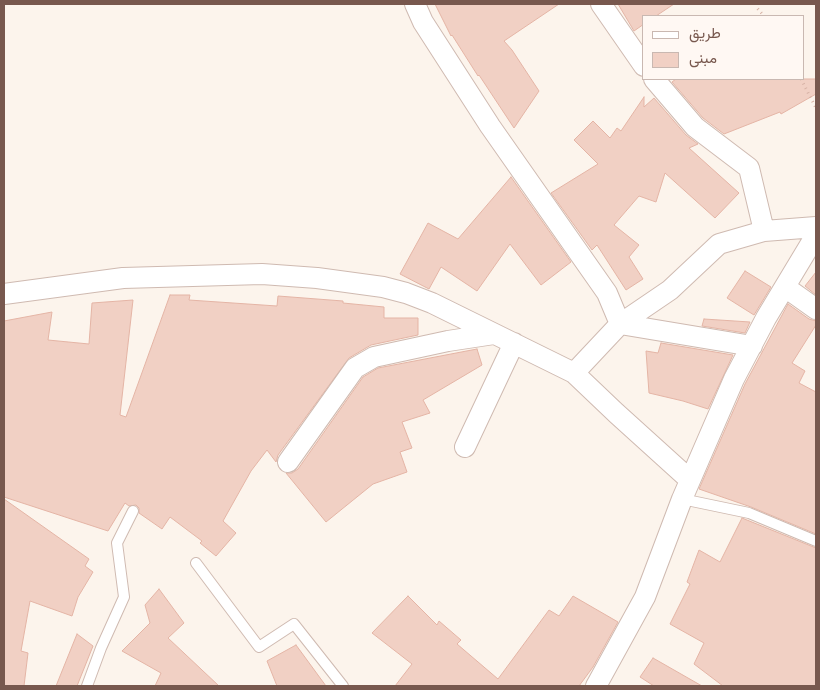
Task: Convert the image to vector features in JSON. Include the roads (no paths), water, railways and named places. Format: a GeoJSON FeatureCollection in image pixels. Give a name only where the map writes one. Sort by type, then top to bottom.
{"type":"FeatureCollection","features":[{"type":"Feature","properties":{"kind":"street"},"geometry":{"type":"LineString","coordinates":[[415,4],[423,22],[490,126],[607,293],[620,324]]}},
{"type":"Feature","properties":{"kind":"street"},"geometry":{"type":"LineString","coordinates":[[601,4],[642,63]]}},
{"type":"Feature","properties":{"kind":"street"},"geometry":{"type":"LineString","coordinates":[[655,80],[695,127],[749,168],[764,231]]}},
{"type":"Feature","properties":{"kind":"street"},"geometry":{"type":"LineString","coordinates":[[574,373],[620,324],[670,290],[719,244],[764,231],[816,227]]}},
{"type":"Feature","properties":{"kind":"street"},"geometry":{"type":"LineString","coordinates":[[596,686],[645,597],[682,498],[734,379],[766,318],[816,235]]}},
{"type":"Feature","properties":{"kind":"street"},"geometry":{"type":"LineString","coordinates":[[4,294],[122,278],[262,274],[317,278],[383,287],[406,293],[432,303],[574,373],[690,480]]}},
{"type":"Feature","properties":{"kind":"street"},"geometry":{"type":"LineString","coordinates":[[785,287],[816,308]]}},
{"type":"Feature","properties":{"kind":"street"},"geometry":{"type":"LineString","coordinates":[[620,324],[752,346]]}},
{"type":"Feature","properties":{"kind":"street"},"geometry":{"type":"LineString","coordinates":[[288,462],[355,368],[374,357],[448,341],[494,334]]}},
{"type":"Feature","properties":{"kind":"street"},"geometry":{"type":"LineString","coordinates":[[465,447],[514,343]]}},
{"type":"Feature","properties":{"kind":"lane"},"geometry":{"type":"LineString","coordinates":[[682,498],[750,512],[816,541]]}},
{"type":"Feature","properties":{"kind":"lane"},"geometry":{"type":"LineString","coordinates":[[87,686],[101,648],[124,597],[117,543],[133,511]]}},
{"type":"Feature","properties":{"kind":"lane"},"geometry":{"type":"LineString","coordinates":[[196,563],[259,647],[294,624],[343,686]]}}]}
